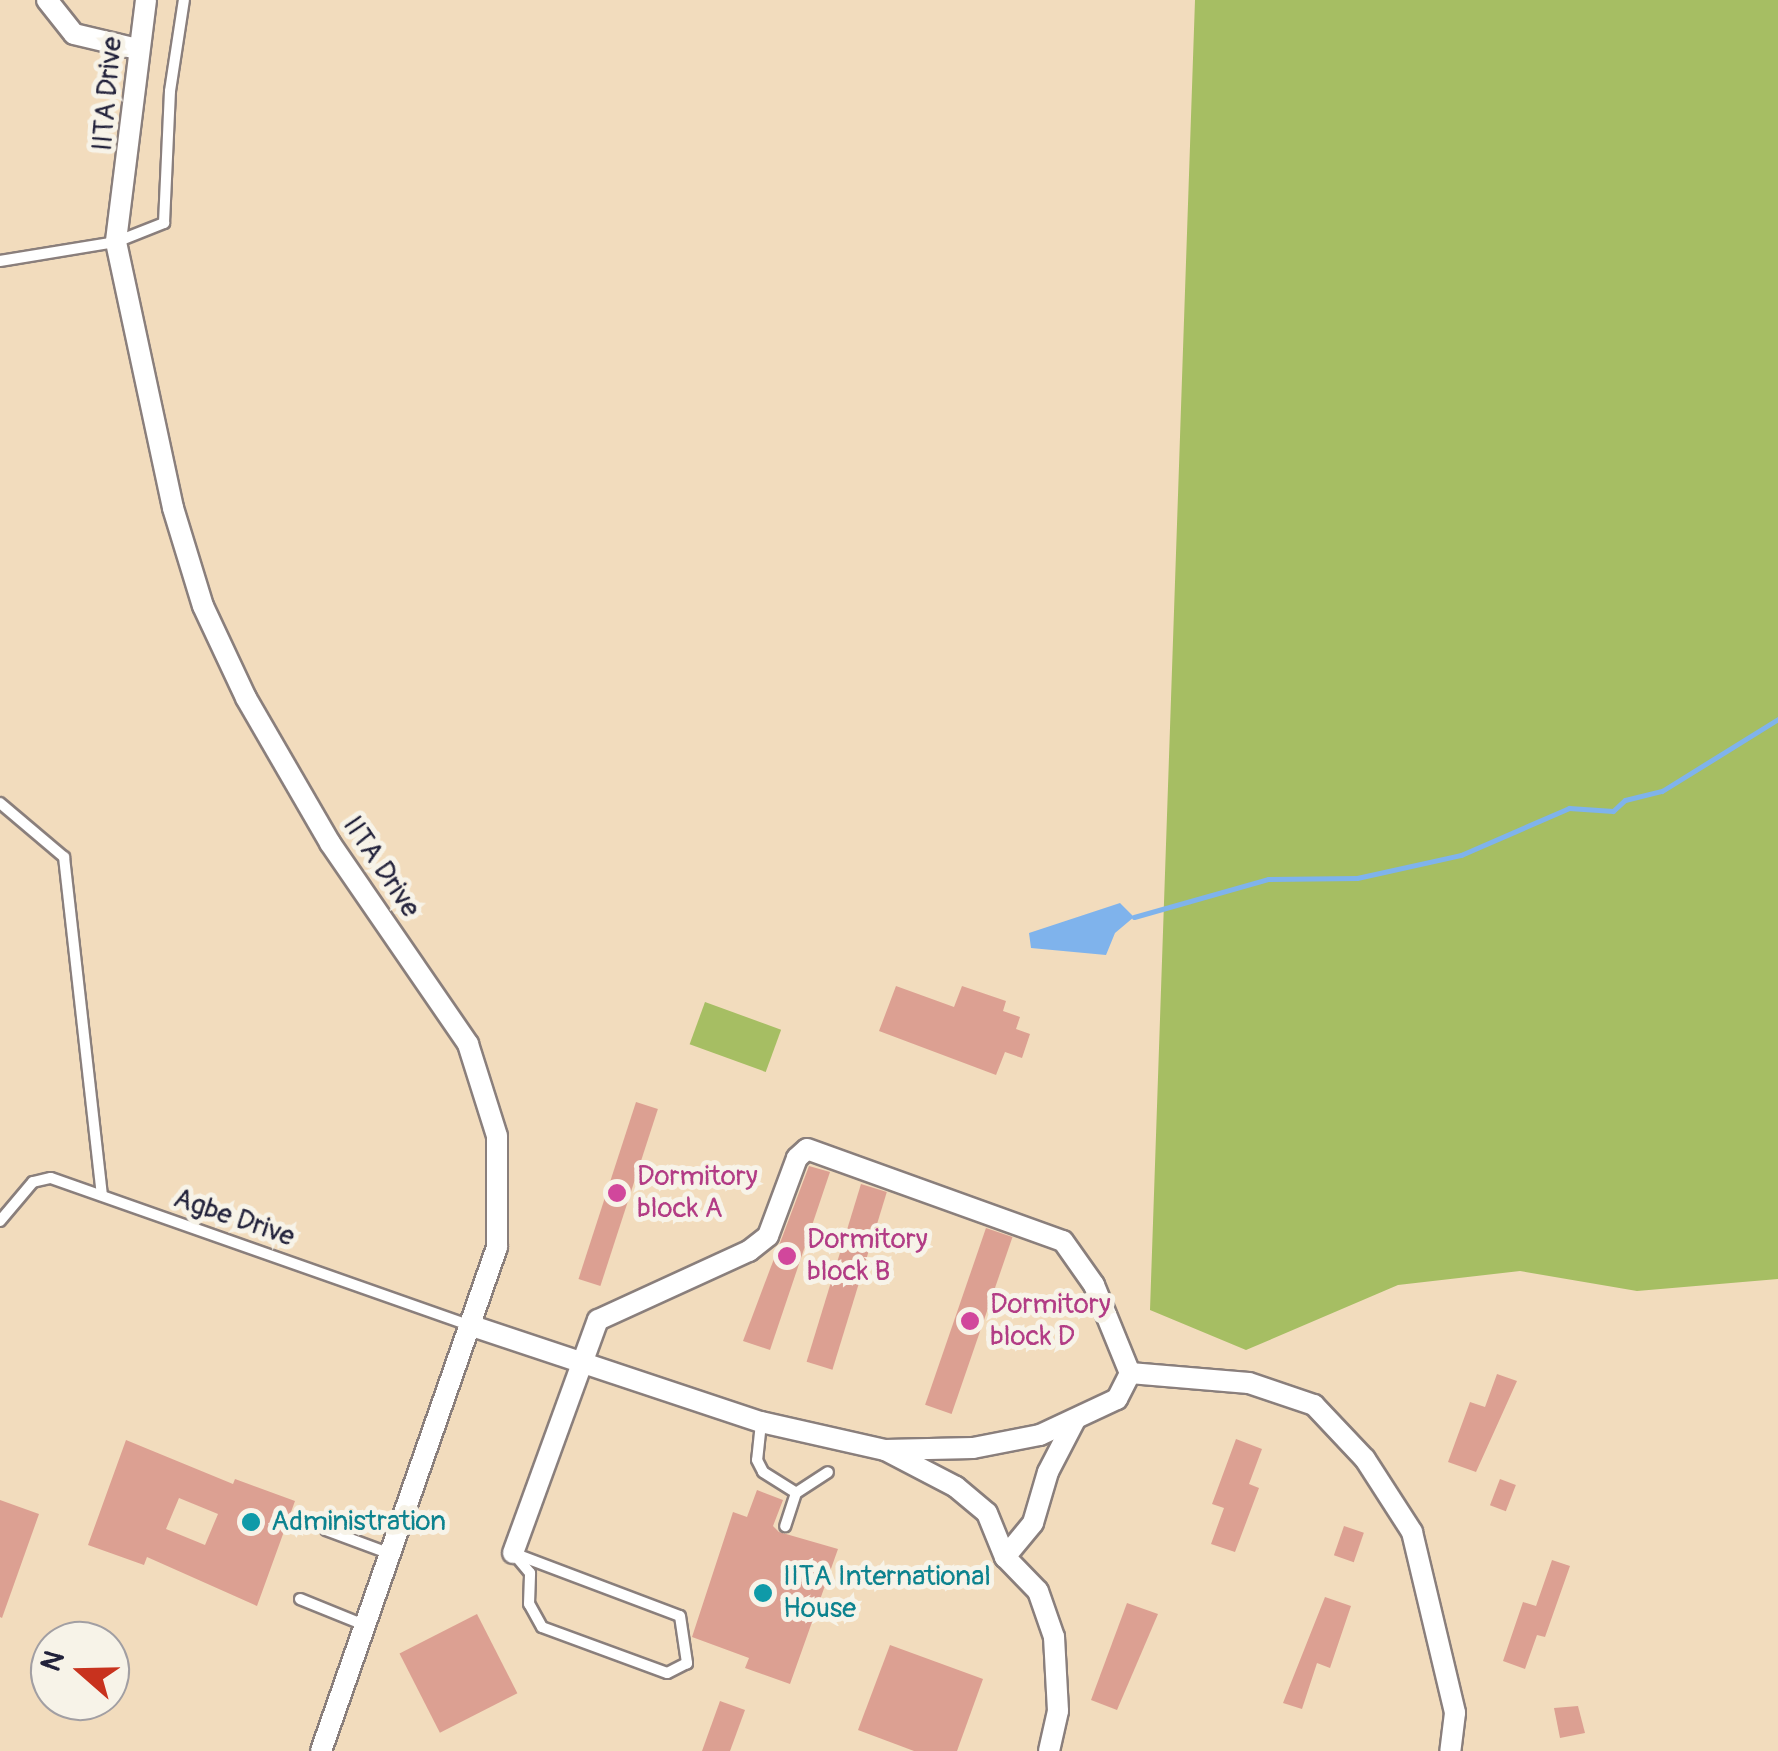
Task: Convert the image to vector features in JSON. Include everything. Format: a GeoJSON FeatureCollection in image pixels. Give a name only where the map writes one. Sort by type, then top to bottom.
{"type":"FeatureCollection","features":[{"type":"Feature","properties":{"kind":"street"},"geometry":{"type":"LineString","coordinates":[[47,0],[74,34],[138,49]]}},
{"type":"Feature","properties":{"kind":"street","name":"IITA Drive"},"geometry":{"type":"LineString","coordinates":[[146,0],[138,49],[130,159],[116,242],[173,508],[203,606],[246,698],[321,826],[468,1044],[484,1084],[497,1136],[497,1247],[321,1751]]}},
{"type":"Feature","properties":{"kind":"street"},"geometry":{"type":"LineString","coordinates":[[469,1325],[580,1364],[761,1422],[885,1450],[973,1448],[1040,1436],[1117,1399],[1130,1374],[1094,1285],[1063,1241],[808,1148],[797,1158],[768,1236],[749,1251],[611,1310],[598,1320],[580,1364],[513,1553]]}},
{"type":"Feature","properties":{"kind":"street"},"geometry":{"type":"LineString","coordinates":[[1130,1374],[1249,1382],[1314,1406],[1366,1459],[1412,1532],[1423,1568],[1455,1713],[1450,1751]]}},
{"type":"Feature","properties":{"kind":"street"},"geometry":{"type":"LineString","coordinates":[[1005,1557],[1033,1523],[1048,1472],[1074,1420]]}},
{"type":"Feature","properties":{"kind":"street"},"geometry":{"type":"LineString","coordinates":[[885,1450],[956,1487],[986,1512],[1005,1557],[1038,1592],[1054,1637],[1058,1711],[1050,1751]]}},
{"type":"Feature","properties":{"kind":"lane"},"geometry":{"type":"LineString","coordinates":[[0,261],[116,242],[164,223],[169,210],[170,91],[184,0]]}},
{"type":"Feature","properties":{"kind":"lane"},"geometry":{"type":"LineString","coordinates":[[0,804],[64,857],[102,1196]]}},
{"type":"Feature","properties":{"kind":"lane","name":"Agbe Drive"},"geometry":{"type":"LineString","coordinates":[[0,1222],[33,1182],[51,1178],[469,1325]]}},
{"type":"Feature","properties":{"kind":"lane"},"geometry":{"type":"LineString","coordinates":[[761,1422],[757,1460],[763,1472],[796,1493]]}},
{"type":"Feature","properties":{"kind":"lane"},"geometry":{"type":"LineString","coordinates":[[785,1526],[796,1493],[828,1472]]}},
{"type":"Feature","properties":{"kind":"lane"},"geometry":{"type":"LineString","coordinates":[[326,1530],[392,1554]]}},
{"type":"Feature","properties":{"kind":"lane"},"geometry":{"type":"LineString","coordinates":[[513,1553],[680,1616],[687,1663],[667,1673],[542,1627],[529,1604],[530,1573],[513,1553]]}},
{"type":"Feature","properties":{"kind":"lane"},"geometry":{"type":"LineString","coordinates":[[300,1600],[366,1625]]}},
{"type":"Feature","properties":{"kind":"green space"},"geometry":{"type":"Polygon","coordinates":[[[1195,0],[1778,0],[1778,1279],[1637,1291],[1520,1271],[1398,1285],[1246,1350],[1150,1310],[1195,0]]]}},
{"type":"Feature","properties":{"kind":"green space"},"geometry":{"type":"Polygon","coordinates":[[[705,1002],[781,1030],[766,1072],[690,1044],[705,1002]]]}},
{"type":"Feature","properties":{"kind":"water"},"geometry":{"type":"Polygon","coordinates":[[[1120,903],[1134,917],[1115,933],[1106,955],[1031,948],[1029,933],[1120,903]]]}},
{"type":"Feature","properties":{"kind":"building"},"geometry":{"type":"Polygon","coordinates":[[[896,986],[954,1007],[962,986],[1006,1001],[1003,1011],[1020,1017],[1016,1029],[1030,1034],[1022,1058],[1005,1052],[996,1075],[879,1031],[896,986]]]}},
{"type":"Feature","properties":{"kind":"building","name":"Dormitory block A"},"geometry":{"type":"Polygon","coordinates":[[[636,1102],[658,1109],[600,1286],[579,1279],[636,1102]]]}},
{"type":"Feature","properties":{"kind":"building","name":"Dormitory block B"},"geometry":{"type":"Polygon","coordinates":[[[809,1166],[830,1172],[770,1350],[743,1341],[809,1166]]]}},
{"type":"Feature","properties":{"kind":"building"},"geometry":{"type":"Polygon","coordinates":[[[861,1184],[887,1192],[832,1370],[807,1362],[861,1184]]]}},
{"type":"Feature","properties":{"kind":"building","name":"Dormitory block D"},"geometry":{"type":"Polygon","coordinates":[[[986,1228],[1012,1237],[952,1414],[925,1405],[986,1228]]]}},
{"type":"Feature","properties":{"kind":"building"},"geometry":{"type":"Polygon","coordinates":[[[1497,1374],[1517,1381],[1476,1472],[1448,1462],[1470,1402],[1485,1407],[1497,1374]]]}},
{"type":"Feature","properties":{"kind":"building"},"geometry":{"type":"Polygon","coordinates":[[[1236,1439],[1262,1449],[1249,1484],[1259,1488],[1235,1552],[1211,1544],[1224,1508],[1212,1504],[1236,1439]]]}},
{"type":"Feature","properties":{"kind":"building","name":"Administration"},"geometry":{"type":"Polygon","coordinates":[[[126,1440],[233,1484],[235,1479],[295,1501],[257,1606],[147,1557],[144,1565],[88,1545],[126,1440]],[[179,1498],[166,1529],[205,1545],[218,1514],[179,1498]]]}},
{"type":"Feature","properties":{"kind":"building"},"geometry":{"type":"Polygon","coordinates":[[[1500,1479],[1516,1485],[1506,1511],[1490,1505],[1500,1479]]]}},
{"type":"Feature","properties":{"kind":"building","name":"IITA International House"},"geometry":{"type":"Polygon","coordinates":[[[757,1490],[783,1500],[773,1526],[779,1532],[838,1549],[790,1684],[745,1668],[749,1658],[692,1637],[733,1512],[747,1517],[757,1490]]]}},
{"type":"Feature","properties":{"kind":"building"},"geometry":{"type":"Polygon","coordinates":[[[0,1500],[39,1514],[2,1618],[0,1617],[0,1500]]]}},
{"type":"Feature","properties":{"kind":"building"},"geometry":{"type":"Polygon","coordinates":[[[1344,1526],[1364,1533],[1354,1562],[1334,1555],[1344,1526]]]}},
{"type":"Feature","properties":{"kind":"building"},"geometry":{"type":"Polygon","coordinates":[[[1552,1560],[1570,1566],[1545,1637],[1537,1635],[1525,1669],[1503,1661],[1523,1602],[1536,1606],[1552,1560]]]}},
{"type":"Feature","properties":{"kind":"building"},"geometry":{"type":"Polygon","coordinates":[[[1325,1597],[1351,1606],[1330,1668],[1317,1663],[1302,1709],[1283,1703],[1325,1597]]]}},
{"type":"Feature","properties":{"kind":"building"},"geometry":{"type":"Polygon","coordinates":[[[1127,1603],[1158,1614],[1117,1710],[1091,1700],[1127,1603]]]}},
{"type":"Feature","properties":{"kind":"building"},"geometry":{"type":"Polygon","coordinates":[[[477,1614],[517,1693],[440,1733],[399,1653],[477,1614]]]}},
{"type":"Feature","properties":{"kind":"building"},"geometry":{"type":"Polygon","coordinates":[[[890,1645],[983,1679],[957,1751],[914,1751],[858,1730],[890,1645]]]}},
{"type":"Feature","properties":{"kind":"building"},"geometry":{"type":"Polygon","coordinates":[[[720,1701],[745,1710],[730,1751],[702,1751],[720,1701]]]}},
{"type":"Feature","properties":{"kind":"building"},"geometry":{"type":"Polygon","coordinates":[[[1578,1706],[1585,1733],[1560,1738],[1554,1708],[1578,1706]]]}},
{"type":"Feature","properties":{"kind":"waterway"},"geometry":{"type":"LineString","coordinates":[[1134,917],[1268,879],[1357,878],[1461,855],[1569,808],[1613,811],[1625,800],[1662,791],[1778,719]]}},
{"type":"Feature","properties":{"kind":"place","name":"Dormitory block A"},"geometry":{"type":"Point","coordinates":[617,1193]}},
{"type":"Feature","properties":{"kind":"place","name":"Dormitory block B"},"geometry":{"type":"Point","coordinates":[787,1256]}},
{"type":"Feature","properties":{"kind":"place","name":"Dormitory block D"},"geometry":{"type":"Point","coordinates":[970,1321]}},
{"type":"Feature","properties":{"kind":"place","name":"Administration"},"geometry":{"type":"Point","coordinates":[251,1522]}},
{"type":"Feature","properties":{"kind":"place","name":"IITA International House"},"geometry":{"type":"Point","coordinates":[763,1593]}}]}
